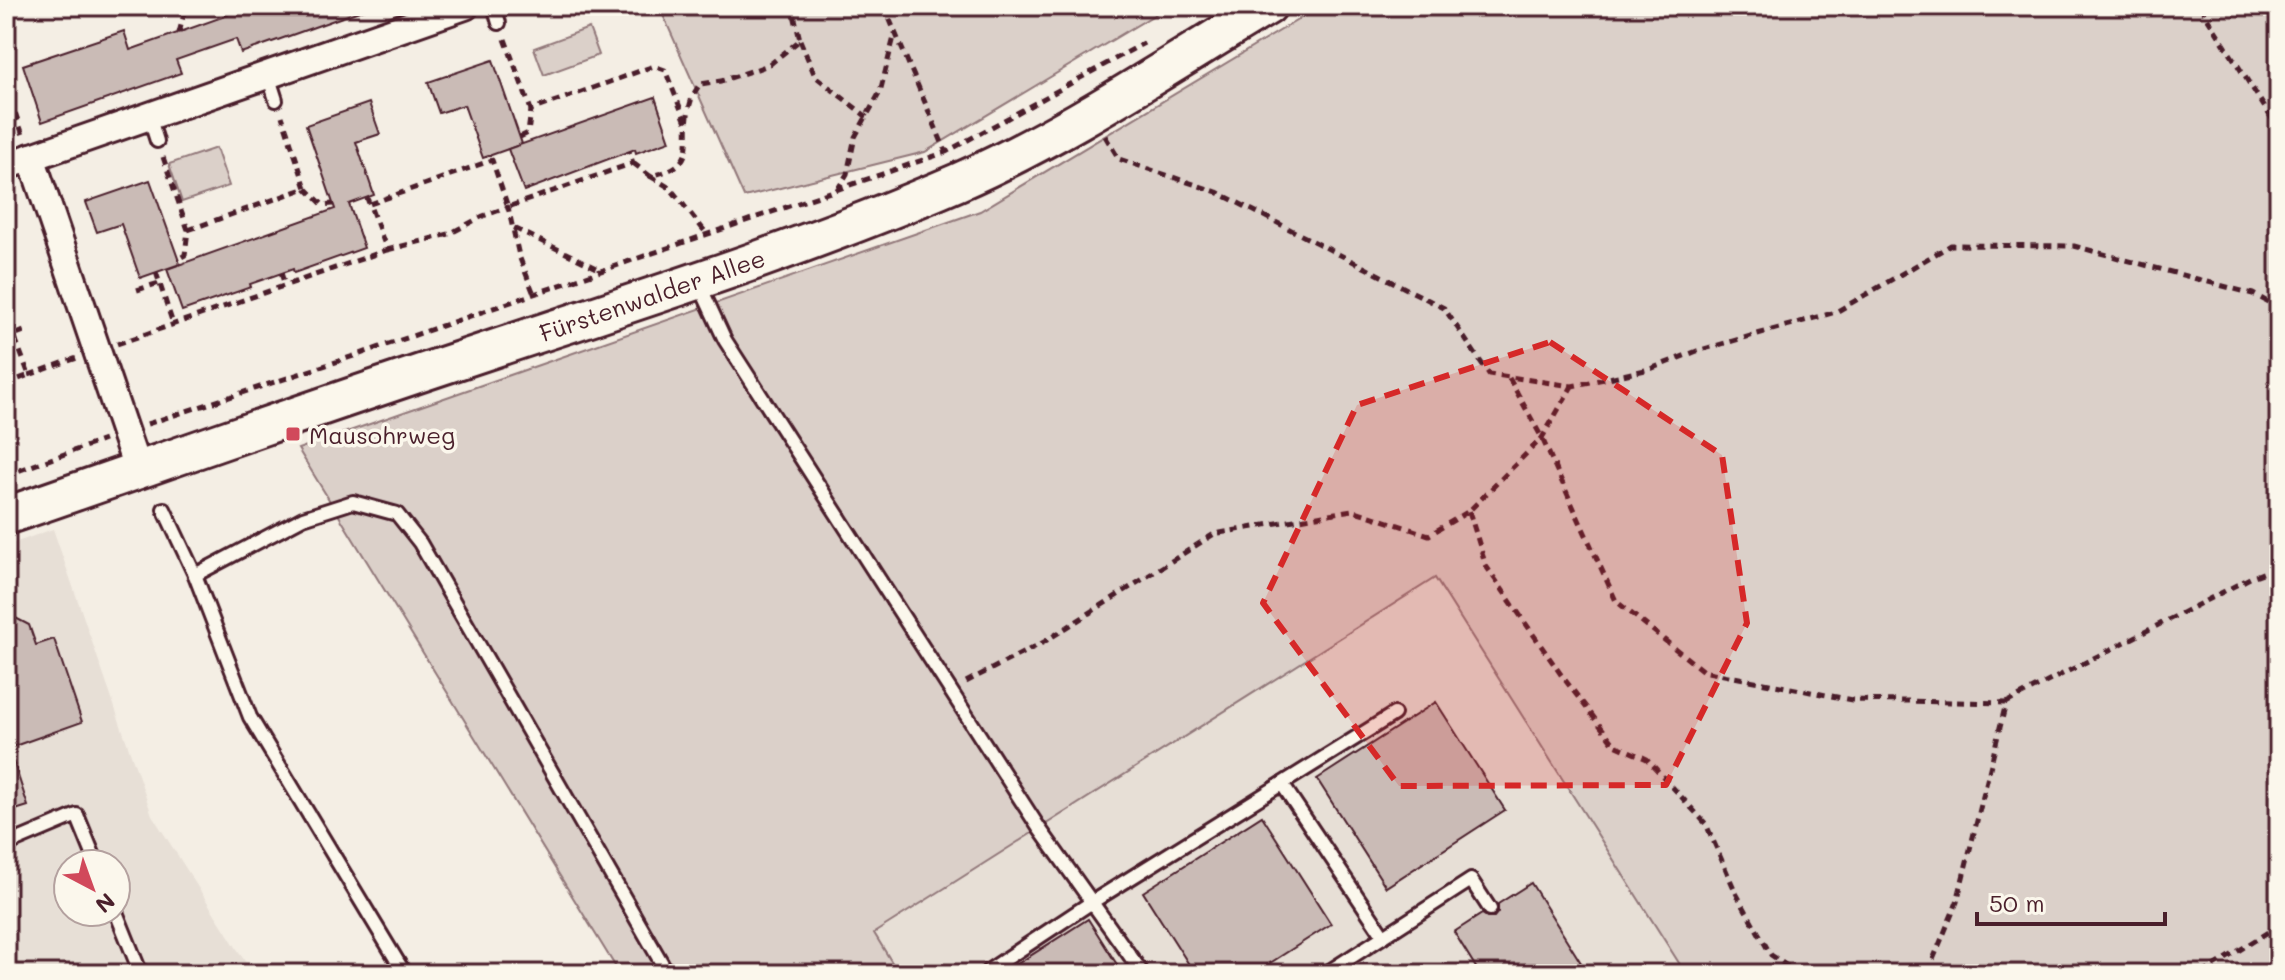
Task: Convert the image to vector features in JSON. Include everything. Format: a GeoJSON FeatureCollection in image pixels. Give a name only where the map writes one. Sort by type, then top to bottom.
{"type":"FeatureCollection","features":[{"type":"Feature","properties":{"kind":"main road","name":"Fürstenwalder Allee"},"geometry":{"type":"LineString","coordinates":[[6,516],[369,390],[698,281],[855,224],[952,166],[1027,149],[1268,6]]}},
{"type":"Feature","properties":{"kind":"street"},"geometry":{"type":"LineString","coordinates":[[138,471],[21,156],[153,128],[272,87],[465,6]]}},
{"type":"Feature","properties":{"kind":"lane"},"geometry":{"type":"LineString","coordinates":[[494,6],[499,23]]}},
{"type":"Feature","properties":{"kind":"lane"},"geometry":{"type":"LineString","coordinates":[[698,281],[725,340],[1039,828],[1143,974]]}},
{"type":"Feature","properties":{"kind":"lane"},"geometry":{"type":"LineString","coordinates":[[195,575],[303,518],[353,502],[397,514],[420,543],[668,974]]}},
{"type":"Feature","properties":{"kind":"lane"},"geometry":{"type":"LineString","coordinates":[[164,509],[195,575],[250,717],[405,974]]}},
{"type":"Feature","properties":{"kind":"lane"},"geometry":{"type":"LineString","coordinates":[[988,971],[1092,902],[1394,714]]}},
{"type":"Feature","properties":{"kind":"lane"},"geometry":{"type":"LineString","coordinates":[[1282,784],[1383,935]]}},
{"type":"Feature","properties":{"kind":"lane"},"geometry":{"type":"LineString","coordinates":[[6,845],[77,815],[90,848]]}},
{"type":"Feature","properties":{"kind":"lane"},"geometry":{"type":"LineString","coordinates":[[1325,974],[1471,880],[1490,909]]}},
{"type":"Feature","properties":{"kind":"lane"},"geometry":{"type":"LineString","coordinates":[[122,928],[141,974]]}},
{"type":"Feature","properties":{"kind":"path"},"geometry":{"type":"LineString","coordinates":[[179,33],[186,6]]}},
{"type":"Feature","properties":{"kind":"path"},"geometry":{"type":"LineString","coordinates":[[792,6],[800,40],[815,76],[867,117]]}},
{"type":"Feature","properties":{"kind":"path"},"geometry":{"type":"LineString","coordinates":[[884,6],[952,166]]}},
{"type":"Feature","properties":{"kind":"path"},"geometry":{"type":"LineString","coordinates":[[2200,6],[2279,130]]}},
{"type":"Feature","properties":{"kind":"path"},"geometry":{"type":"LineString","coordinates":[[499,23],[531,110],[528,133],[520,137]]}},
{"type":"Feature","properties":{"kind":"path"},"geometry":{"type":"LineString","coordinates":[[837,190],[847,174],[855,137],[880,92],[896,32]]}},
{"type":"Feature","properties":{"kind":"path"},"geometry":{"type":"LineString","coordinates":[[204,405],[837,190],[952,166],[1154,37]]}},
{"type":"Feature","properties":{"kind":"path"},"geometry":{"type":"LineString","coordinates":[[650,176],[671,171],[686,156],[691,101],[700,84],[721,81],[769,65],[800,40]]}},
{"type":"Feature","properties":{"kind":"path"},"geometry":{"type":"LineString","coordinates":[[531,110],[654,66],[665,70],[688,127]]}},
{"type":"Feature","properties":{"kind":"path"},"geometry":{"type":"LineString","coordinates":[[6,87],[21,156]]}},
{"type":"Feature","properties":{"kind":"path"},"geometry":{"type":"LineString","coordinates":[[272,87],[306,188],[323,205],[333,204]]}},
{"type":"Feature","properties":{"kind":"path"},"geometry":{"type":"LineString","coordinates":[[153,128],[188,230],[185,255],[178,259]]}},
{"type":"Feature","properties":{"kind":"path"},"geometry":{"type":"LineString","coordinates":[[1102,130],[1119,159],[1217,192],[1444,308],[1489,374],[1508,377],[1572,386],[1650,369],[1697,351],[1836,312],[1951,245],[2074,246],[2253,294],[2279,308]]}},
{"type":"Feature","properties":{"kind":"path"},"geometry":{"type":"LineString","coordinates":[[629,151],[633,163],[670,188],[707,234]]}},
{"type":"Feature","properties":{"kind":"path"},"geometry":{"type":"LineString","coordinates":[[387,250],[368,201],[491,158],[508,207],[519,256],[534,294]]}},
{"type":"Feature","properties":{"kind":"path"},"geometry":{"type":"LineString","coordinates":[[116,344],[387,250],[449,234],[483,216],[633,163]]}},
{"type":"Feature","properties":{"kind":"path"},"geometry":{"type":"LineString","coordinates":[[188,230],[306,188]]}},
{"type":"Feature","properties":{"kind":"path"},"geometry":{"type":"LineString","coordinates":[[513,227],[601,270]]}},
{"type":"Feature","properties":{"kind":"path"},"geometry":{"type":"LineString","coordinates":[[156,272],[173,324]]}},
{"type":"Feature","properties":{"kind":"path"},"geometry":{"type":"LineString","coordinates":[[281,273],[285,285]]}},
{"type":"Feature","properties":{"kind":"path"},"geometry":{"type":"LineString","coordinates":[[137,290],[159,283]]}},
{"type":"Feature","properties":{"kind":"path"},"geometry":{"type":"LineString","coordinates":[[9,323],[29,375]]}},
{"type":"Feature","properties":{"kind":"path"},"geometry":{"type":"LineString","coordinates":[[14,335],[29,329]]}},
{"type":"Feature","properties":{"kind":"path"},"geometry":{"type":"LineString","coordinates":[[6,384],[81,357]]}},
{"type":"Feature","properties":{"kind":"path"},"geometry":{"type":"LineString","coordinates":[[1508,377],[1542,438],[1616,601],[1703,671],[1852,700],[2006,703],[2252,577],[2279,567]]}},
{"type":"Feature","properties":{"kind":"path"},"geometry":{"type":"LineString","coordinates":[[950,690],[1044,642],[1214,534],[1352,510],[1429,535],[1469,511],[1542,438],[1572,386]]}},
{"type":"Feature","properties":{"kind":"path"},"geometry":{"type":"LineString","coordinates":[[6,475],[33,466]]}},
{"type":"Feature","properties":{"kind":"path"},"geometry":{"type":"LineString","coordinates":[[1469,511],[1486,566],[1562,676],[1615,745],[1647,759],[1706,824],[1736,893],[1771,955],[1799,974]]}},
{"type":"Feature","properties":{"kind":"path"},"geometry":{"type":"LineString","coordinates":[[1927,974],[1957,902],[2006,703]]}},
{"type":"Feature","properties":{"kind":"path"},"geometry":{"type":"LineString","coordinates":[[2202,974],[2279,925]]}},
{"type":"Feature","properties":{"kind":"highlighted area"},"geometry":{"type":"Polygon","coordinates":[[[1550,342],[1722,455],[1747,623],[1666,785],[1399,786],[1263,603],[1357,405],[1550,342]]]}},
{"type":"Feature","properties":{"kind":"shaded area"},"geometry":{"type":"Polygon","coordinates":[[[659,6],[1169,6],[925,152],[744,197],[659,6]]]}},
{"type":"Feature","properties":{"kind":"shaded area"},"geometry":{"type":"Polygon","coordinates":[[[1321,6],[2279,6],[2279,974],[1686,974],[1435,578],[874,933],[899,974],[620,974],[298,449],[980,211],[1321,6]]]}},
{"type":"Feature","properties":{"kind":"shaded area"},"geometry":{"type":"Polygon","coordinates":[[[589,28],[599,55],[544,75],[534,48],[589,28]]]}},
{"type":"Feature","properties":{"kind":"shaded area"},"geometry":{"type":"Polygon","coordinates":[[[216,148],[229,186],[182,202],[169,164],[216,148]]]}},
{"type":"Feature","properties":{"kind":"shaded area"},"geometry":{"type":"Polygon","coordinates":[[[53,529],[152,815],[253,974],[6,974],[6,546],[53,529]]]}},
{"type":"Feature","properties":{"kind":"shaded area"},"geometry":{"type":"Polygon","coordinates":[[[1435,578],[1686,974],[899,974],[874,934],[1435,578]]]}},
{"type":"Feature","properties":{"kind":"building"},"geometry":{"type":"Polygon","coordinates":[[[225,6],[365,6],[365,9],[241,53],[236,39],[176,60],[181,73],[42,122],[23,65],[124,31],[130,50],[228,15],[225,6]]]}},
{"type":"Feature","properties":{"kind":"building"},"geometry":{"type":"Polygon","coordinates":[[[493,60],[522,144],[483,158],[464,105],[439,113],[428,82],[493,60]]]}},
{"type":"Feature","properties":{"kind":"building"},"geometry":{"type":"Polygon","coordinates":[[[655,97],[670,141],[636,153],[635,149],[524,191],[508,149],[655,97]]]}},
{"type":"Feature","properties":{"kind":"building"},"geometry":{"type":"Polygon","coordinates":[[[369,103],[380,134],[356,142],[374,195],[349,204],[364,248],[294,273],[293,269],[182,311],[167,269],[335,209],[306,125],[369,103]]]}},
{"type":"Feature","properties":{"kind":"building"},"geometry":{"type":"Polygon","coordinates":[[[150,180],[180,264],[140,278],[121,224],[97,232],[86,202],[150,180]]]}},
{"type":"Feature","properties":{"kind":"building"},"geometry":{"type":"Polygon","coordinates":[[[6,613],[29,625],[36,645],[54,639],[82,722],[6,749],[6,613]]]}},
{"type":"Feature","properties":{"kind":"building"},"geometry":{"type":"Polygon","coordinates":[[[1436,702],[1505,810],[1386,887],[1317,779],[1436,702]]]}},
{"type":"Feature","properties":{"kind":"building"},"geometry":{"type":"Polygon","coordinates":[[[6,751],[10,751],[28,806],[6,813],[6,751]]]}},
{"type":"Feature","properties":{"kind":"building"},"geometry":{"type":"Polygon","coordinates":[[[1262,816],[1331,924],[1253,974],[1195,974],[1143,892],[1262,816]]]}},
{"type":"Feature","properties":{"kind":"building"},"geometry":{"type":"Polygon","coordinates":[[[1531,883],[1588,974],[1480,974],[1454,932],[1482,914],[1494,917],[1498,904],[1531,883]]]}},
{"type":"Feature","properties":{"kind":"building"},"geometry":{"type":"Polygon","coordinates":[[[1088,919],[1123,974],[1002,974],[1088,919]]]}},
{"type":"Feature","properties":{"kind":"place","name":"Mausohrweg"},"geometry":{"type":"Point","coordinates":[293,434]}}]}
